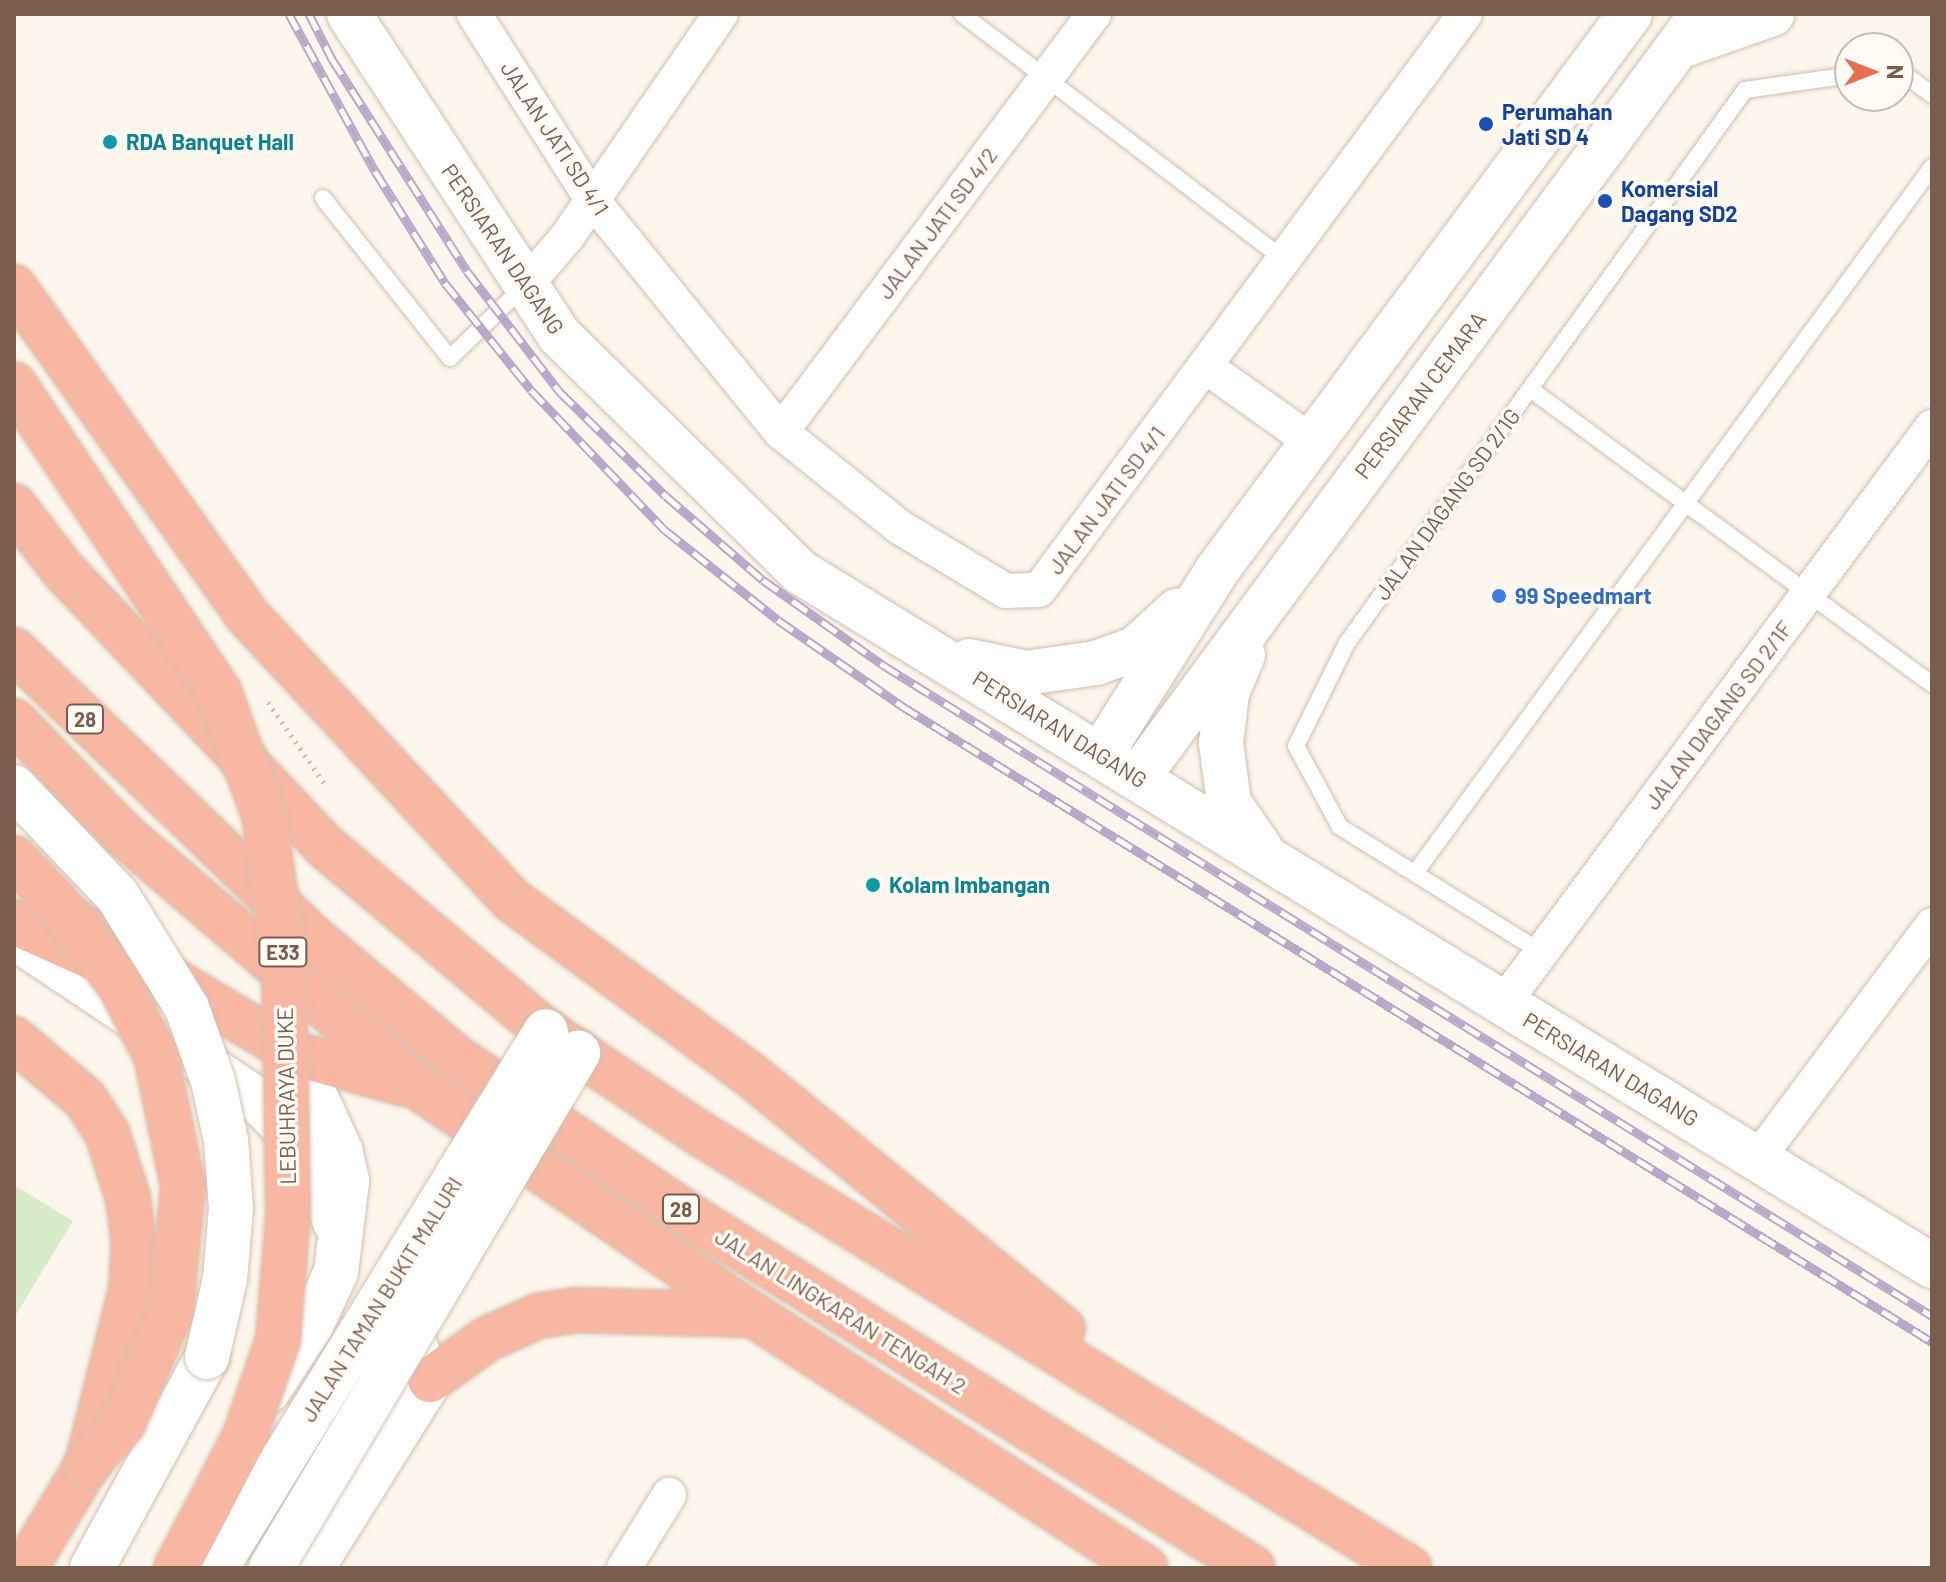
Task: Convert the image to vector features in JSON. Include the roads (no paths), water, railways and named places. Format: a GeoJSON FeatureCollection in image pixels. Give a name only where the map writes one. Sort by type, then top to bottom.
{"type":"FeatureCollection","features":[{"type":"Feature","properties":{"kind":"highway"},"geometry":{"type":"LineString","coordinates":[[14,287],[246,614],[513,901],[747,1072],[1205,1443]]}},
{"type":"Feature","properties":{"kind":"highway","name":"LEBUHRAYA DUKE"},"geometry":{"type":"LineString","coordinates":[[14,384],[219,691],[264,815],[284,956],[288,1216],[278,1340],[244,1438],[176,1568]]}},
{"type":"Feature","properties":{"kind":"highway"},"geometry":{"type":"LineString","coordinates":[[14,506],[63,570],[327,848],[562,1042],[1409,1568]]}},
{"type":"Feature","properties":{"kind":"highway","name":"JALAN LINGKARAN TENGAH 2"},"geometry":{"type":"LineString","coordinates":[[14,650],[311,936],[457,1058],[704,1225],[1253,1568]]}},
{"type":"Feature","properties":{"kind":"highway","name":"28"},"geometry":{"type":"LineString","coordinates":[[14,721],[123,834],[419,1088],[753,1315],[1145,1568]]}},
{"type":"Feature","properties":{"kind":"highway"},"geometry":{"type":"LineString","coordinates":[[14,858],[57,903],[119,984],[156,1056],[183,1185],[171,1312],[123,1424],[87,1465],[25,1568]]}},
{"type":"Feature","properties":{"kind":"highway"},"geometry":{"type":"LineString","coordinates":[[14,885],[281,1045]]}},
{"type":"Feature","properties":{"kind":"highway"},"geometry":{"type":"LineString","coordinates":[[14,922],[281,1045],[419,1088]]}},
{"type":"Feature","properties":{"kind":"highway"},"geometry":{"type":"LineString","coordinates":[[14,1039],[85,1099],[107,1133],[128,1198],[131,1290],[87,1465]]}},
{"type":"Feature","properties":{"kind":"highway"},"geometry":{"type":"LineString","coordinates":[[430,1380],[487,1339],[538,1316],[575,1310],[753,1315]]}},
{"type":"Feature","properties":{"kind":"main road","name":"PERSIARAN DAGANG"},"geometry":{"type":"LineString","coordinates":[[349,14],[559,335],[800,572],[926,645],[1932,1266]]}},
{"type":"Feature","properties":{"kind":"main road"},"geometry":{"type":"LineString","coordinates":[[1101,754],[1218,569],[1630,14]]}},
{"type":"Feature","properties":{"kind":"main road"},"geometry":{"type":"LineString","coordinates":[[1690,30],[1772,14]]}},
{"type":"Feature","properties":{"kind":"main road","name":"PERSIARAN CEMARA"},"geometry":{"type":"LineString","coordinates":[[1138,777],[1690,30]]}},
{"type":"Feature","properties":{"kind":"main road"},"geometry":{"type":"LineString","coordinates":[[926,645],[996,671],[1026,673],[1096,663],[1135,649],[1218,569]]}},
{"type":"Feature","properties":{"kind":"main road"},"geometry":{"type":"LineString","coordinates":[[1262,608],[1227,693],[1221,743],[1229,803],[1266,857]]}},
{"type":"Feature","properties":{"kind":"main road"},"geometry":{"type":"LineString","coordinates":[[14,787],[117,895],[187,1008],[213,1081],[226,1140],[231,1208],[225,1279],[207,1357],[92,1568]]}},
{"type":"Feature","properties":{"kind":"main road"},"geometry":{"type":"LineString","coordinates":[[14,937],[232,1082],[278,1120],[302,1145],[325,1188],[341,1256]]}},
{"type":"Feature","properties":{"kind":"main road","name":"JALAN TAMAN BUKIT MALURI"},"geometry":{"type":"LineString","coordinates":[[216,1568],[562,1042]]}},
{"type":"Feature","properties":{"kind":"main road","name":"JALAN TAMAN BUKIT MALURI"},"geometry":{"type":"LineString","coordinates":[[271,1568],[562,1042]]}},
{"type":"Feature","properties":{"kind":"main road"},"geometry":{"type":"LineString","coordinates":[[154,1568],[311,1326],[341,1256],[347,1181],[341,1152],[281,1045]]}},
{"type":"Feature","properties":{"kind":"main road"},"geometry":{"type":"LineString","coordinates":[[311,1326],[352,1316],[387,1321],[416,1347],[430,1380],[312,1568]]}},
{"type":"Feature","properties":{"kind":"street","name":"JALAN JATI SD 4/1"},"geometry":{"type":"LineString","coordinates":[[474,14],[593,201],[781,432],[901,528],[1006,591],[1039,590],[1465,14]]}},
{"type":"Feature","properties":{"kind":"street"},"geometry":{"type":"LineString","coordinates":[[525,286],[593,201],[721,14]]}},
{"type":"Feature","properties":{"kind":"street","name":"JALAN JATI SD 4/2"},"geometry":{"type":"LineString","coordinates":[[781,432],[1094,14]]}},
{"type":"Feature","properties":{"kind":"street"},"geometry":{"type":"LineString","coordinates":[[1205,366],[1312,442]]}},
{"type":"Feature","properties":{"kind":"street","name":"JALAN DAGANG SD 2/1F"},"geometry":{"type":"LineString","coordinates":[[1503,1004],[1932,427]]}},
{"type":"Feature","properties":{"kind":"street"},"geometry":{"type":"LineString","coordinates":[[1758,1158],[1932,925]]}},
{"type":"Feature","properties":{"kind":"street"},"geometry":{"type":"LineString","coordinates":[[635,1564],[669,1495]]}},
{"type":"Feature","properties":{"kind":"lane"},"geometry":{"type":"LineString","coordinates":[[962,14],[1284,259]]}},
{"type":"Feature","properties":{"kind":"lane","name":"JALAN DAGANG SD 2/1G"},"geometry":{"type":"LineString","coordinates":[[1541,952],[1340,827],[1296,746],[1347,643],[1745,90],[1834,77]]}},
{"type":"Feature","properties":{"kind":"lane"},"geometry":{"type":"LineString","coordinates":[[1914,81],[1932,95]]}},
{"type":"Feature","properties":{"kind":"lane"},"geometry":{"type":"LineString","coordinates":[[1415,873],[1932,167]]}},
{"type":"Feature","properties":{"kind":"lane"},"geometry":{"type":"LineString","coordinates":[[323,198],[450,358],[525,286]]}},
{"type":"Feature","properties":{"kind":"lane"},"geometry":{"type":"LineString","coordinates":[[1530,389],[1932,684]]}},
{"type":"Feature","properties":{"kind":"railway"},"geometry":{"type":"LineString","coordinates":[[289,14],[375,171],[445,283],[531,390],[665,530],[778,620],[902,706],[1932,1342]]}},
{"type":"Feature","properties":{"kind":"railway"},"geometry":{"type":"LineString","coordinates":[[309,14],[332,59],[467,271],[560,392],[666,496],[763,580],[883,665],[1932,1316]]}},
{"type":"Feature","properties":{"kind":"place","name":"Perumahan Jati SD 4"},"geometry":{"type":"Point","coordinates":[1486,124]}},
{"type":"Feature","properties":{"kind":"place","name":"RDA Banquet Hall"},"geometry":{"type":"Point","coordinates":[110,142]}},
{"type":"Feature","properties":{"kind":"place","name":"Komersial Dagang SD2"},"geometry":{"type":"Point","coordinates":[1605,201]}},
{"type":"Feature","properties":{"kind":"place","name":"99 Speedmart"},"geometry":{"type":"Point","coordinates":[1499,596]}},
{"type":"Feature","properties":{"kind":"place","name":"Kolam Imbangan"},"geometry":{"type":"Point","coordinates":[873,885]}}]}
